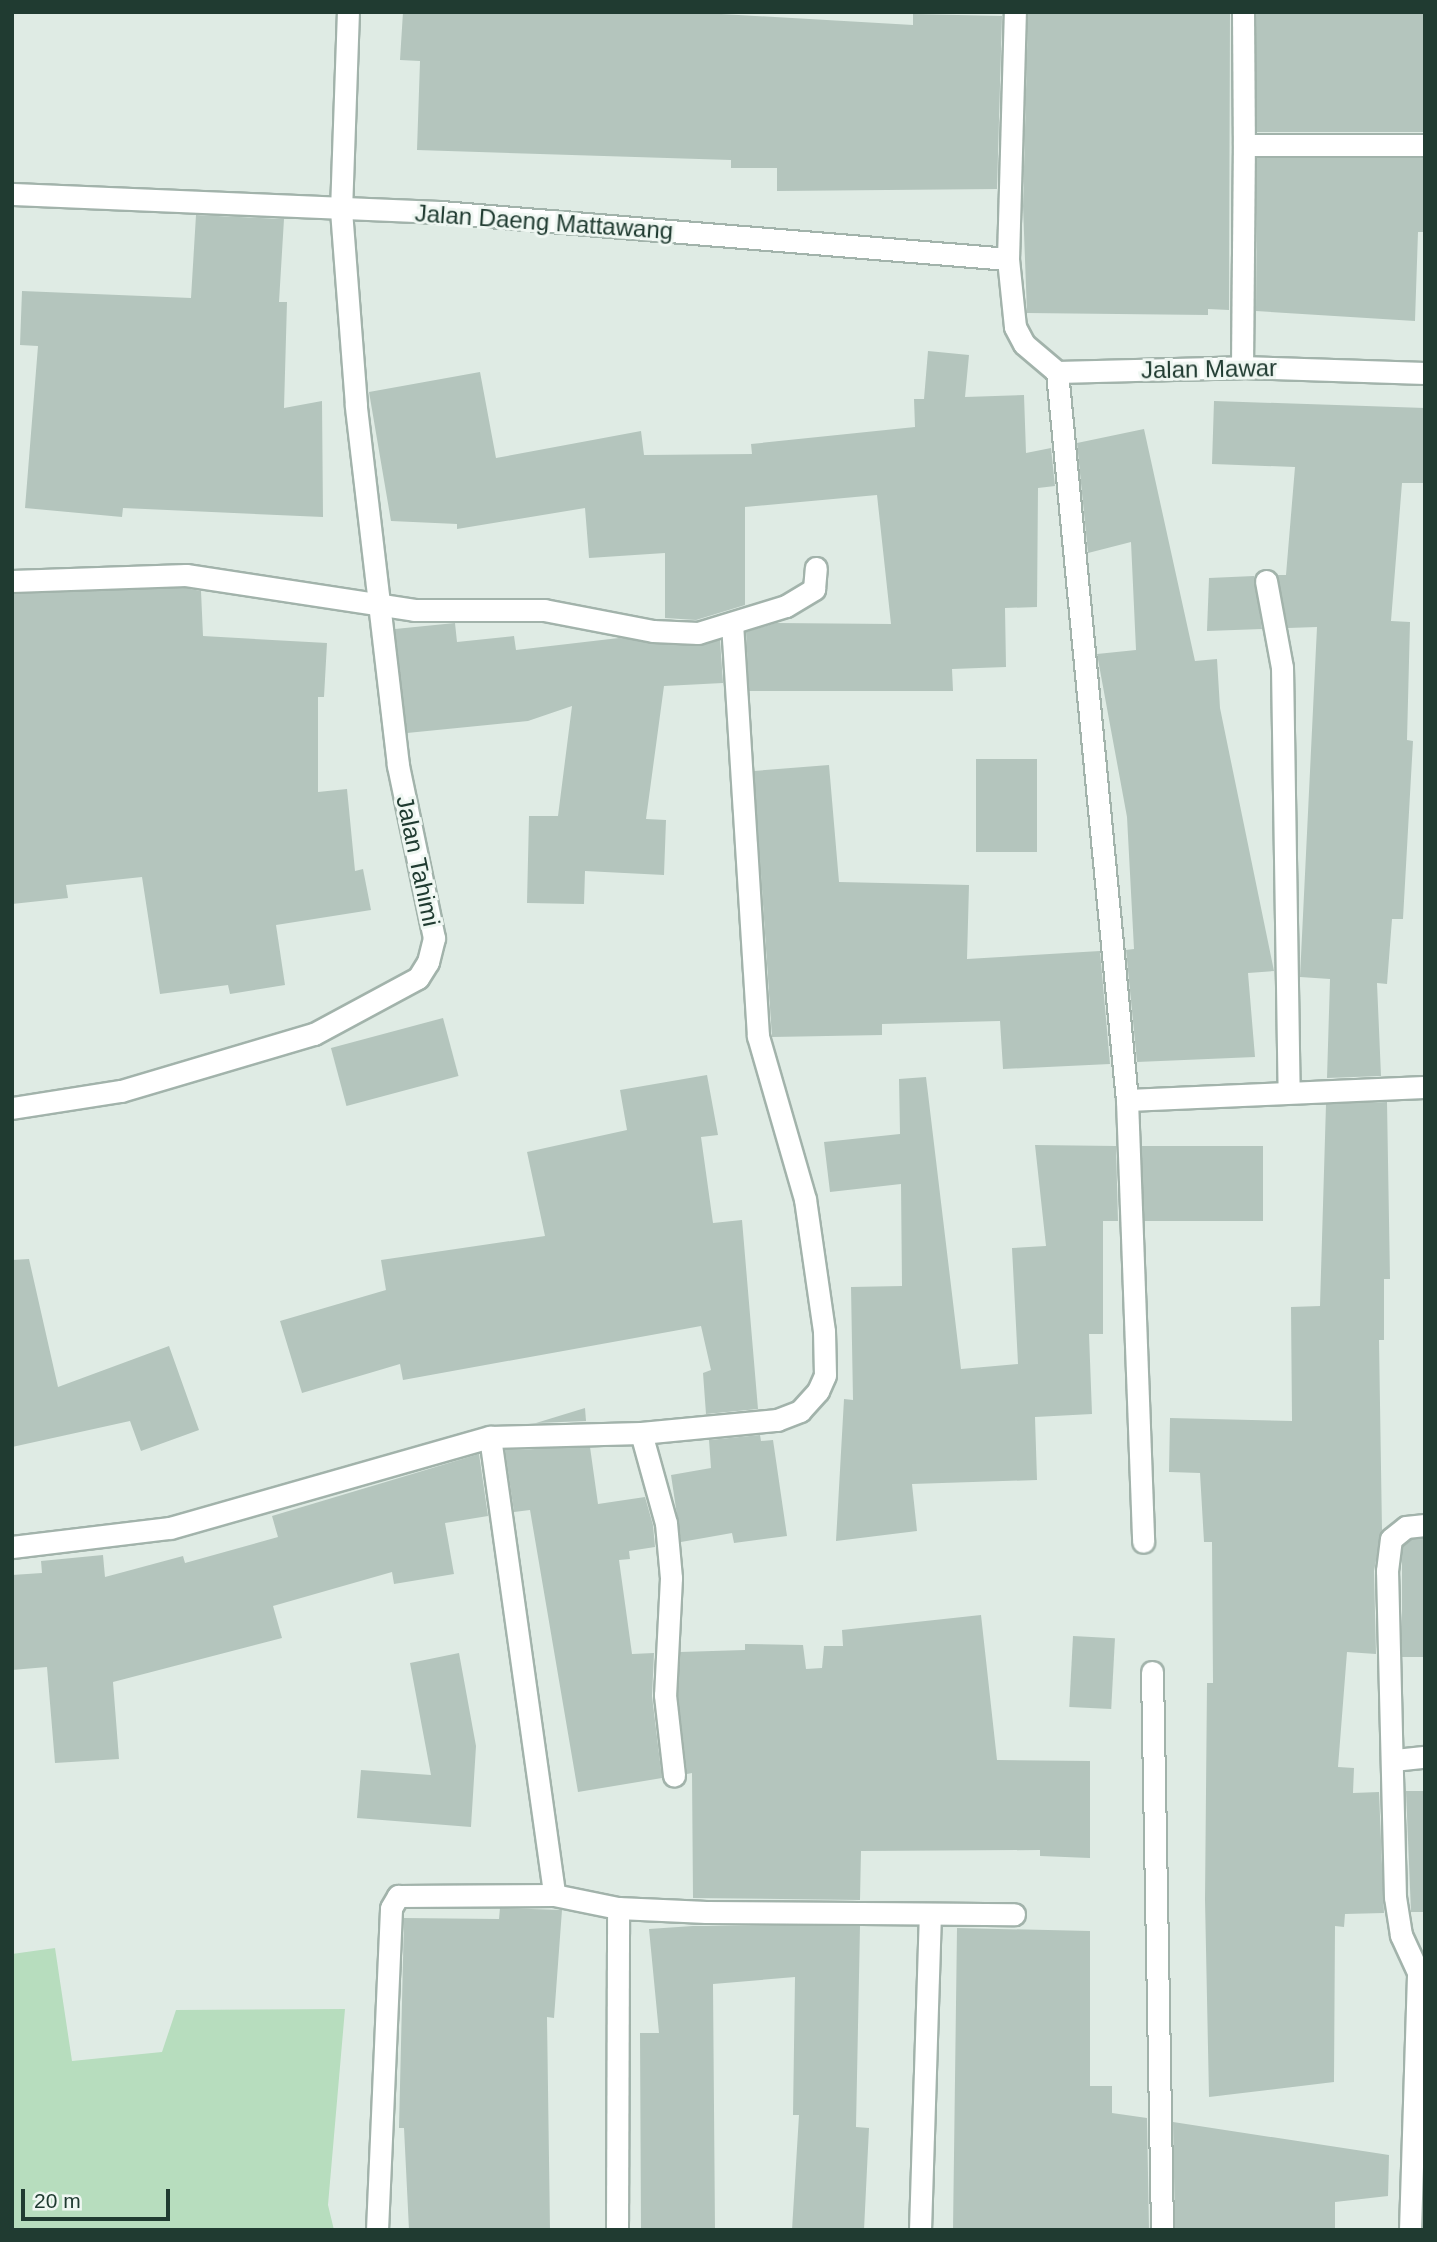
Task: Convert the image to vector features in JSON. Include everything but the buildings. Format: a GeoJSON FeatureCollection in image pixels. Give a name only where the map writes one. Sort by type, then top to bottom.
{"type":"FeatureCollection","features":[{"type":"Feature","properties":{"kind":"street","name":"Jalan Tahimi"},"geometry":{"type":"LineString","coordinates":[[12,1108],[121,1091],[314,1034],[418,978],[435,938],[398,765],[382,605],[356,404],[341,211],[348,12]]}},
{"type":"Feature","properties":{"kind":"street"},"geometry":{"type":"LineString","coordinates":[[1015,12],[1007,259],[1015,327],[1024,344],[1057,372],[1127,1100],[1143,1542]]}},
{"type":"Feature","properties":{"kind":"street"},"geometry":{"type":"LineString","coordinates":[[1242,367],[1243,12]]}},
{"type":"Feature","properties":{"kind":"street"},"geometry":{"type":"LineString","coordinates":[[1244,145],[1425,145]]}},
{"type":"Feature","properties":{"kind":"street","name":"Jalan Daeng Mattawang"},"geometry":{"type":"LineString","coordinates":[[12,194],[341,211],[441,212],[1007,259]]}},
{"type":"Feature","properties":{"kind":"street","name":"Jalan Mawar"},"geometry":{"type":"LineString","coordinates":[[1057,372],[1242,367],[1425,373]]}},
{"type":"Feature","properties":{"kind":"street"},"geometry":{"type":"LineString","coordinates":[[12,581],[186,575],[382,605],[544,610],[653,631],[698,632],[786,606],[814,589],[816,568]]}},
{"type":"Feature","properties":{"kind":"street"},"geometry":{"type":"LineString","coordinates":[[1266,580],[1282,667],[1289,1091]]}},
{"type":"Feature","properties":{"kind":"street"},"geometry":{"type":"LineString","coordinates":[[12,1547],[170,1528],[490,1437],[641,1433],[777,1420],[800,1411],[825,1376],[805,1199],[758,1035],[732,624]]}},
{"type":"Feature","properties":{"kind":"street"},"geometry":{"type":"LineString","coordinates":[[1425,1075],[1425,1101]]}},
{"type":"Feature","properties":{"kind":"street"},"geometry":{"type":"LineString","coordinates":[[1127,1100],[1424,1087]]}},
{"type":"Feature","properties":{"kind":"street"},"geometry":{"type":"LineString","coordinates":[[641,1433],[666,1523],[671,1578],[665,1695],[674,1775]]}},
{"type":"Feature","properties":{"kind":"street"},"geometry":{"type":"LineString","coordinates":[[490,1437],[554,1895]]}},
{"type":"Feature","properties":{"kind":"street"},"geometry":{"type":"LineString","coordinates":[[1410,2230],[1418,1972],[1401,1936],[1395,1897],[1394,1759],[1387,1571],[1391,1539],[1406,1527],[1425,1525]]}},
{"type":"Feature","properties":{"kind":"street"},"geometry":{"type":"LineString","coordinates":[[1152,1672],[1163,2230]]}},
{"type":"Feature","properties":{"kind":"street"},"geometry":{"type":"LineString","coordinates":[[1394,1759],[1425,1757]]}},
{"type":"Feature","properties":{"kind":"street"},"geometry":{"type":"LineString","coordinates":[[377,2230],[395,1899],[554,1895],[618,1908],[1014,1914]]}},
{"type":"Feature","properties":{"kind":"street"},"geometry":{"type":"LineString","coordinates":[[617,2230],[618,1908]]}},
{"type":"Feature","properties":{"kind":"street"},"geometry":{"type":"LineString","coordinates":[[920,2230],[930,1914]]}},
{"type":"Feature","properties":{"kind":"green space"},"geometry":{"type":"Polygon","coordinates":[[[55,1948],[72,2061],[162,2052],[176,2010],[345,2009],[328,2205],[334,2230],[12,2230],[12,1954],[55,1948]]]}}]}
